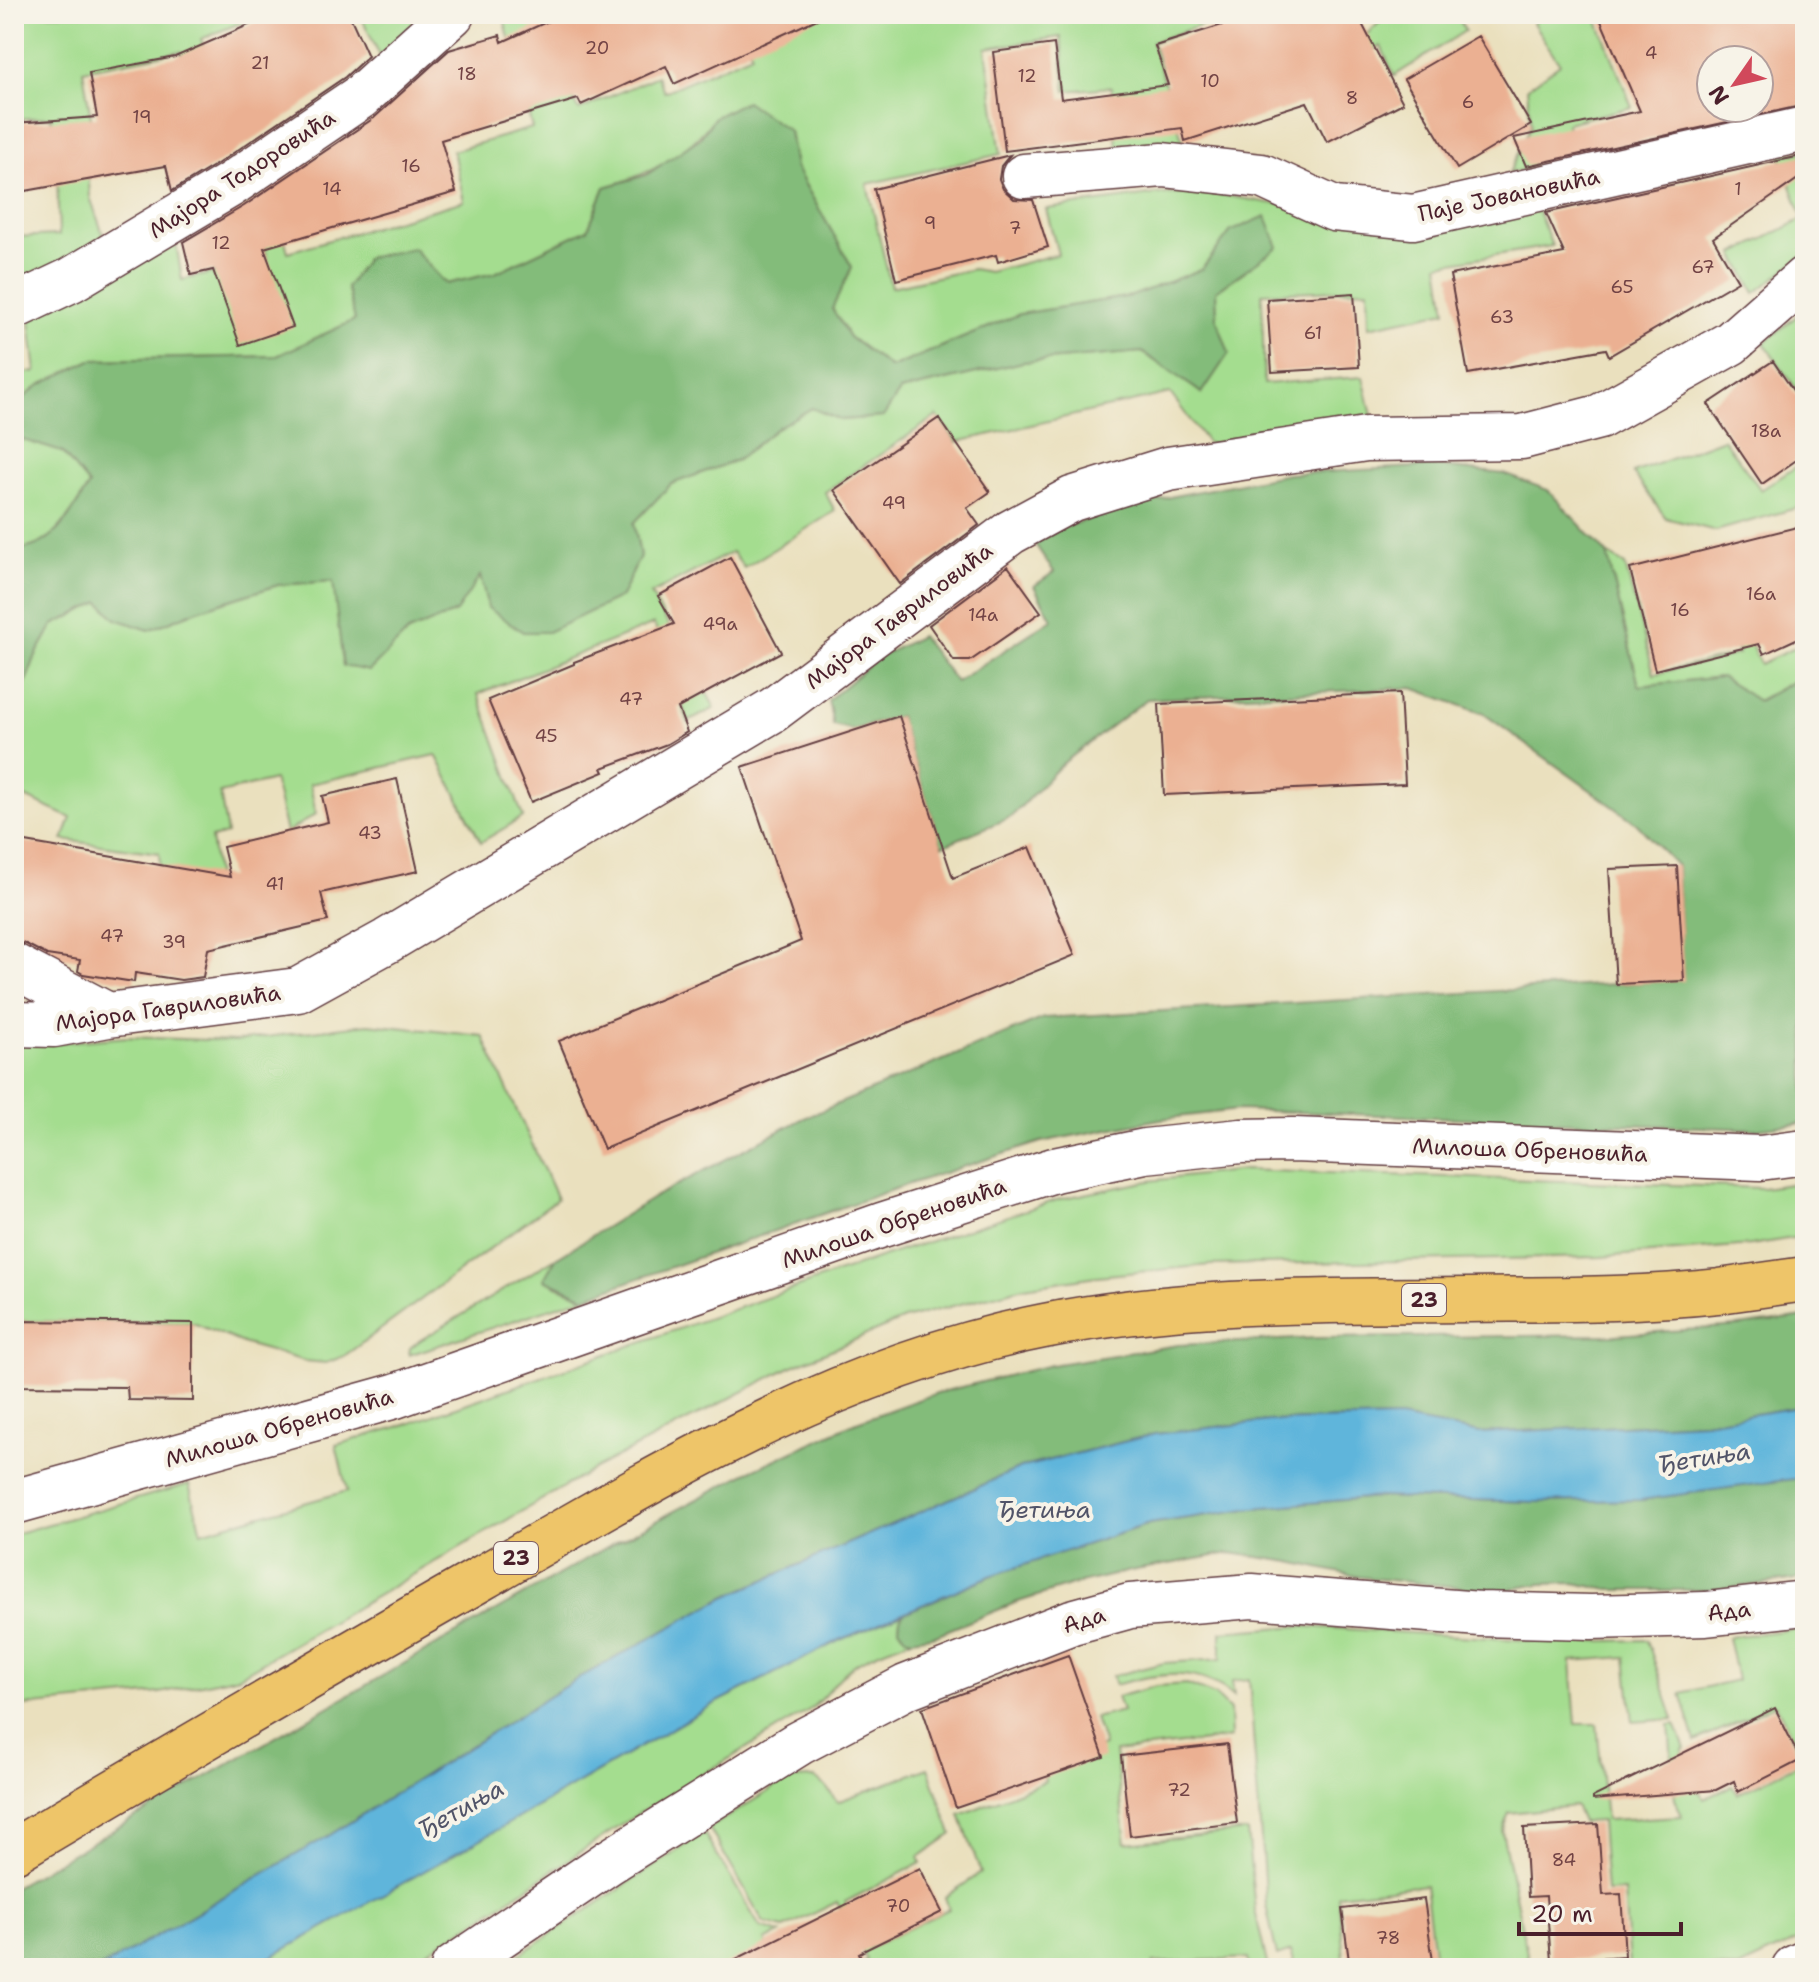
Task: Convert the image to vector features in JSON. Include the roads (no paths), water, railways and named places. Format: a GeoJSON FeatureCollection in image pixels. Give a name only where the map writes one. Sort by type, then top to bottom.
{"type":"FeatureCollection","features":[{"type":"Feature","properties":{"kind":"main road","name":"23"},"geometry":{"type":"LineString","coordinates":[[14,1851],[547,1540],[719,1445],[823,1395],[933,1353],[1044,1326],[1168,1308],[1298,1300],[1617,1297],[1715,1291],[1805,1279]]}},
{"type":"Feature","properties":{"kind":"street","name":"Мајора Тодоровића"},"geometry":{"type":"LineString","coordinates":[[14,307],[71,280],[230,185],[360,97],[452,14]]}},
{"type":"Feature","properties":{"kind":"street","name":"Паје Јовановића"},"geometry":{"type":"LineString","coordinates":[[1024,176],[1163,165],[1262,176],[1334,209],[1413,217],[1805,129]]}},
{"type":"Feature","properties":{"kind":"street","name":"Мајора Гавриловића"},"geometry":{"type":"LineString","coordinates":[[14,1024],[54,1025],[298,990],[387,941],[773,710],[1011,532],[1072,499],[1182,467],[1366,439],[1522,437],[1599,417],[1731,343],[1805,278]]}},
{"type":"Feature","properties":{"kind":"street"},"geometry":{"type":"LineString","coordinates":[[14,966],[108,1015]]}},
{"type":"Feature","properties":{"kind":"street","name":"Милоша Обреновића"},"geometry":{"type":"LineString","coordinates":[[14,1502],[395,1396],[882,1225],[1054,1170],[1145,1151],[1241,1141],[1293,1140],[1760,1158],[1805,1152]]}},
{"type":"Feature","properties":{"kind":"street","name":"Ада"},"geometry":{"type":"LineString","coordinates":[[453,1968],[609,1862],[799,1743],[906,1687],[1072,1622],[1130,1606],[1252,1596],[1480,1614],[1591,1617],[1706,1614],[1805,1603]]}},
{"type":"Feature","properties":{"kind":"street"},"geometry":{"type":"LineString","coordinates":[[1794,1968],[1805,1963]]}},
{"type":"Feature","properties":{"kind":"water","name":"Ђетиња"},"geometry":{"type":"Polygon","coordinates":[[[1805,1406],[1805,1476],[1794,1479],[1641,1500],[1535,1502],[1378,1497],[1253,1508],[1149,1524],[990,1576],[840,1640],[714,1704],[252,1968],[101,1968],[330,1835],[572,1682],[723,1598],[1023,1467],[1155,1434],[1269,1421],[1399,1418],[1480,1433],[1704,1422],[1805,1406]]]}}]}
